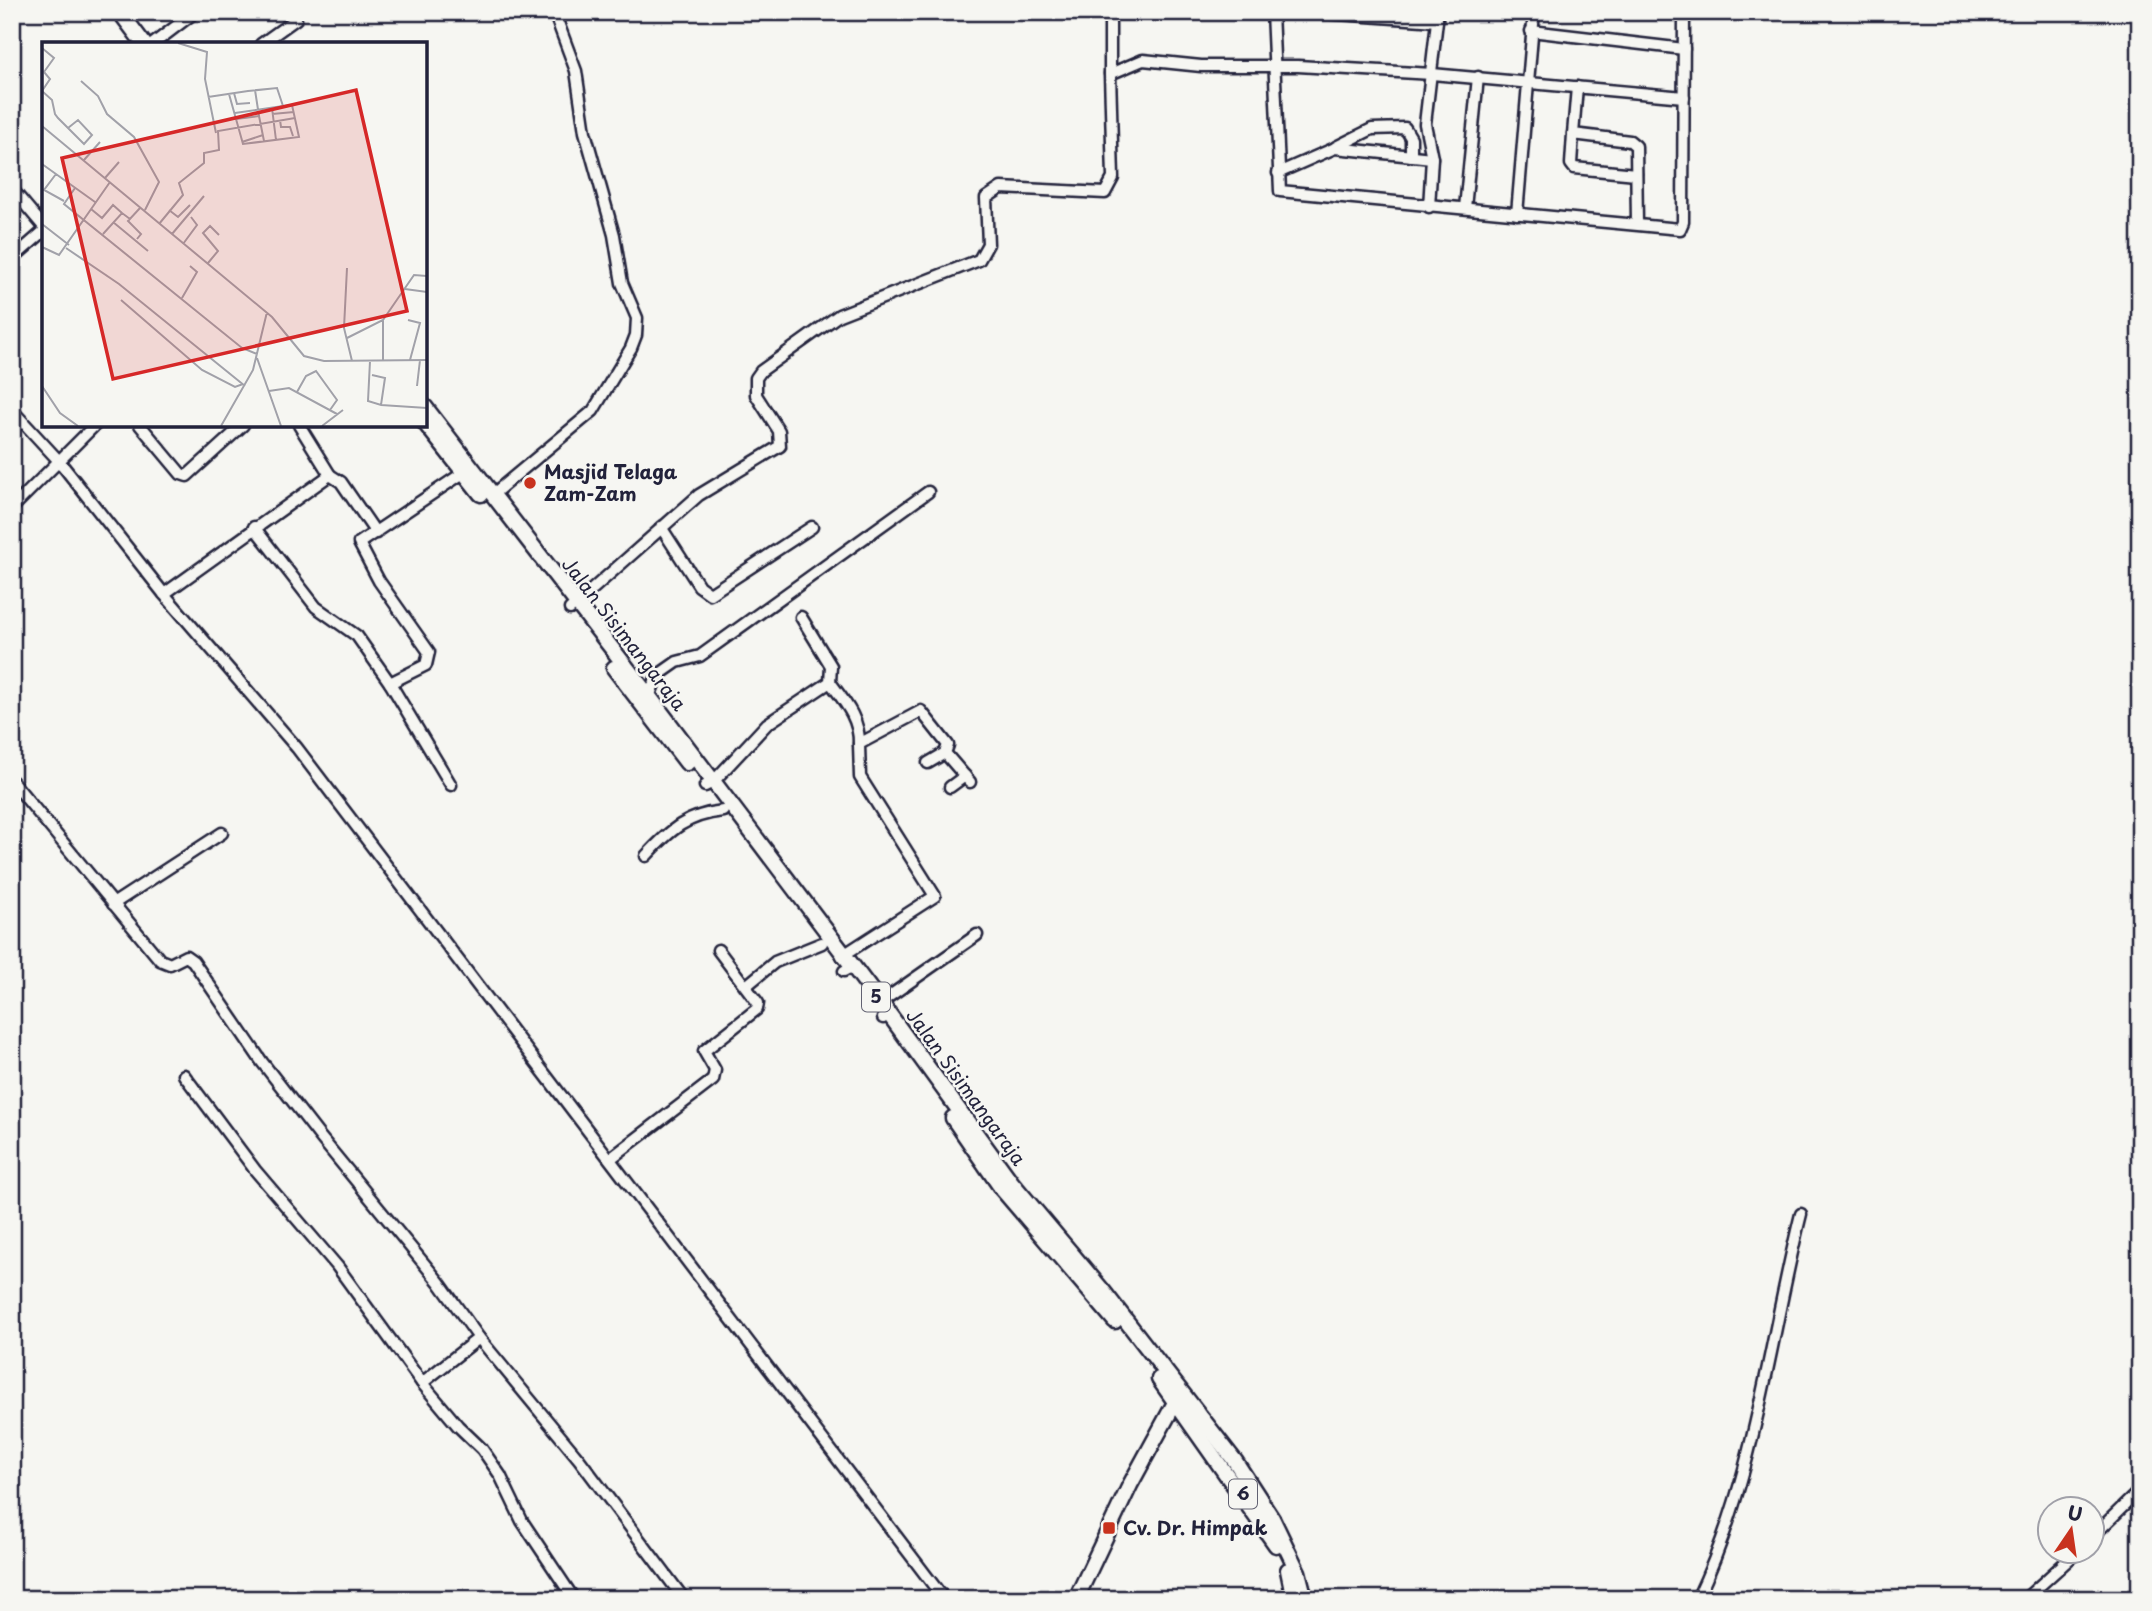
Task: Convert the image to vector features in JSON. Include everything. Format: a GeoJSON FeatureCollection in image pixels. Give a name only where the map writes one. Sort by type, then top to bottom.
{"type":"FeatureCollection","features":[{"type":"Feature","properties":{"kind":"highway"},"geometry":{"type":"LineString","coordinates":[[113,12],[135,42]]}},
{"type":"Feature","properties":{"kind":"highway"},"geometry":{"type":"LineString","coordinates":[[120,12],[142,42]]}},
{"type":"Feature","properties":{"kind":"highway","name":"Jalan Sisimangaraja"},"geometry":{"type":"LineString","coordinates":[[427,410],[573,607],[886,1016],[1007,1186],[1099,1294],[1175,1397],[1235,1461],[1272,1518],[1298,1572],[1305,1599]]}},
{"type":"Feature","properties":{"kind":"highway","name":"Jalan Sisimangaraja"},"geometry":{"type":"LineString","coordinates":[[427,426],[463,473],[496,504]]}},
{"type":"Feature","properties":{"kind":"highway","name":"Jalan Sisimangaraja"},"geometry":{"type":"LineString","coordinates":[[709,784],[723,811],[822,943],[848,969]]}},
{"type":"Feature","properties":{"kind":"highway"},"geometry":{"type":"LineString","coordinates":[[1076,1599],[1175,1397]]}},
{"type":"Feature","properties":{"kind":"highway","name":"6"},"geometry":{"type":"LineString","coordinates":[[1175,1397],[1272,1537],[1287,1566],[1294,1599]]}},
{"type":"Feature","properties":{"kind":"street"},"geometry":{"type":"LineString","coordinates":[[156,42],[195,12]]}},
{"type":"Feature","properties":{"kind":"street"},"geometry":{"type":"LineString","coordinates":[[496,504],[593,411],[602,400],[636,335],[637,318],[622,283],[614,235],[585,132],[576,71],[554,12]]}},
{"type":"Feature","properties":{"kind":"street"},"geometry":{"type":"LineString","coordinates":[[573,607],[699,495],[780,446],[779,431],[756,395],[756,378],[761,371],[839,315],[979,260],[988,244],[986,198],[995,190],[1013,188],[1105,193],[1113,178],[1110,12]]}},
{"type":"Feature","properties":{"kind":"street"},"geometry":{"type":"LineString","coordinates":[[1272,12],[1280,191],[1680,229],[1684,12]]}},
{"type":"Feature","properties":{"kind":"street"},"geometry":{"type":"LineString","coordinates":[[1308,12],[1437,17],[1425,124],[1432,158],[1429,207]]}},
{"type":"Feature","properties":{"kind":"street"},"geometry":{"type":"LineString","coordinates":[[1517,214],[1534,12]]}},
{"type":"Feature","properties":{"kind":"street"},"geometry":{"type":"LineString","coordinates":[[264,42],[296,19]]}},
{"type":"Feature","properties":{"kind":"street"},"geometry":{"type":"LineString","coordinates":[[1531,31],[1684,49]]}},
{"type":"Feature","properties":{"kind":"street"},"geometry":{"type":"LineString","coordinates":[[1110,74],[1143,60],[1201,66],[1275,66],[1478,77],[1684,97]]}},
{"type":"Feature","properties":{"kind":"street"},"geometry":{"type":"LineString","coordinates":[[1465,208],[1478,77]]}},
{"type":"Feature","properties":{"kind":"street"},"geometry":{"type":"LineString","coordinates":[[1577,87],[1571,164],[1574,168],[1636,174]]}},
{"type":"Feature","properties":{"kind":"street"},"geometry":{"type":"LineString","coordinates":[[1278,173],[1373,129],[1405,128],[1411,138],[1411,156]]}},
{"type":"Feature","properties":{"kind":"street"},"geometry":{"type":"LineString","coordinates":[[1573,134],[1633,142],[1636,146],[1637,223]]}},
{"type":"Feature","properties":{"kind":"street"},"geometry":{"type":"LineString","coordinates":[[1335,148],[1432,158]]}},
{"type":"Feature","properties":{"kind":"street"},"geometry":{"type":"LineString","coordinates":[[12,189],[42,226]]}},
{"type":"Feature","properties":{"kind":"street"},"geometry":{"type":"LineString","coordinates":[[12,259],[42,231]]}},
{"type":"Feature","properties":{"kind":"street"},"geometry":{"type":"LineString","coordinates":[[12,411],[59,461],[164,594],[297,748],[944,1599]]}},
{"type":"Feature","properties":{"kind":"street"},"geometry":{"type":"LineString","coordinates":[[12,508],[93,427]]}},
{"type":"Feature","properties":{"kind":"street"},"geometry":{"type":"LineString","coordinates":[[142,427],[181,474],[187,476],[241,427]]}},
{"type":"Feature","properties":{"kind":"street"},"geometry":{"type":"LineString","coordinates":[[300,427],[330,475],[341,482],[376,533]]}},
{"type":"Feature","properties":{"kind":"street"},"geometry":{"type":"LineString","coordinates":[[390,683],[426,665],[430,657],[403,610],[359,547],[361,541],[463,473]]}},
{"type":"Feature","properties":{"kind":"street"},"geometry":{"type":"LineString","coordinates":[[164,594],[330,475]]}},
{"type":"Feature","properties":{"kind":"street"},"geometry":{"type":"LineString","coordinates":[[646,701],[657,676],[668,667],[700,656],[928,492]]}},
{"type":"Feature","properties":{"kind":"street"},"geometry":{"type":"LineString","coordinates":[[254,527],[316,607],[357,636],[390,683],[451,785]]}},
{"type":"Feature","properties":{"kind":"street"},"geometry":{"type":"LineString","coordinates":[[661,527],[699,586],[710,594],[811,527]]}},
{"type":"Feature","properties":{"kind":"street"},"geometry":{"type":"LineString","coordinates":[[801,617],[831,666],[830,682],[852,712],[860,731],[860,777],[935,895],[842,956],[848,969]]}},
{"type":"Feature","properties":{"kind":"street"},"geometry":{"type":"LineString","coordinates":[[709,784],[767,724],[830,682]]}},
{"type":"Feature","properties":{"kind":"street"},"geometry":{"type":"LineString","coordinates":[[859,744],[872,740],[919,711],[948,744],[945,754],[928,763]]}},
{"type":"Feature","properties":{"kind":"street"},"geometry":{"type":"LineString","coordinates":[[945,754],[968,779],[950,787]]}},
{"type":"Feature","properties":{"kind":"street"},"geometry":{"type":"LineString","coordinates":[[12,781],[163,962],[170,964],[186,956],[193,961],[271,1073],[439,1282],[479,1338],[579,1459],[684,1599]]}},
{"type":"Feature","properties":{"kind":"street"},"geometry":{"type":"LineString","coordinates":[[646,856],[663,837],[696,814],[723,811]]}},
{"type":"Feature","properties":{"kind":"street"},"geometry":{"type":"LineString","coordinates":[[113,904],[222,832]]}},
{"type":"Feature","properties":{"kind":"street"},"geometry":{"type":"LineString","coordinates":[[886,1016],[884,1000],[977,935]]}},
{"type":"Feature","properties":{"kind":"street"},"geometry":{"type":"LineString","coordinates":[[746,986],[775,962],[822,943]]}},
{"type":"Feature","properties":{"kind":"street"},"geometry":{"type":"LineString","coordinates":[[610,1159],[713,1080],[715,1070],[704,1051],[757,1009],[758,1003],[718,950]]}},
{"type":"Feature","properties":{"kind":"street"},"geometry":{"type":"LineString","coordinates":[[184,1075],[255,1170],[337,1266],[422,1383],[458,1426],[482,1449],[500,1475],[522,1521],[573,1599]]}},
{"type":"Feature","properties":{"kind":"street"},"geometry":{"type":"LineString","coordinates":[[1698,1599],[1713,1567],[1743,1471],[1801,1214]]}},
{"type":"Feature","properties":{"kind":"street"},"geometry":{"type":"LineString","coordinates":[[422,1383],[479,1338]]}},
{"type":"Feature","properties":{"kind":"street"},"geometry":{"type":"LineString","coordinates":[[2106,1523],[2140,1490]]}},
{"type":"Feature","properties":{"kind":"street"},"geometry":{"type":"LineString","coordinates":[[2025,1599],[2062,1566]]}},
{"type":"Feature","properties":{"kind":"place","name":"Masjid Telaga Zam-Zam"},"geometry":{"type":"Point","coordinates":[530,483]}},
{"type":"Feature","properties":{"kind":"place","name":"Cv. Dr. Himpak"},"geometry":{"type":"Point","coordinates":[1109,1528]}}]}
